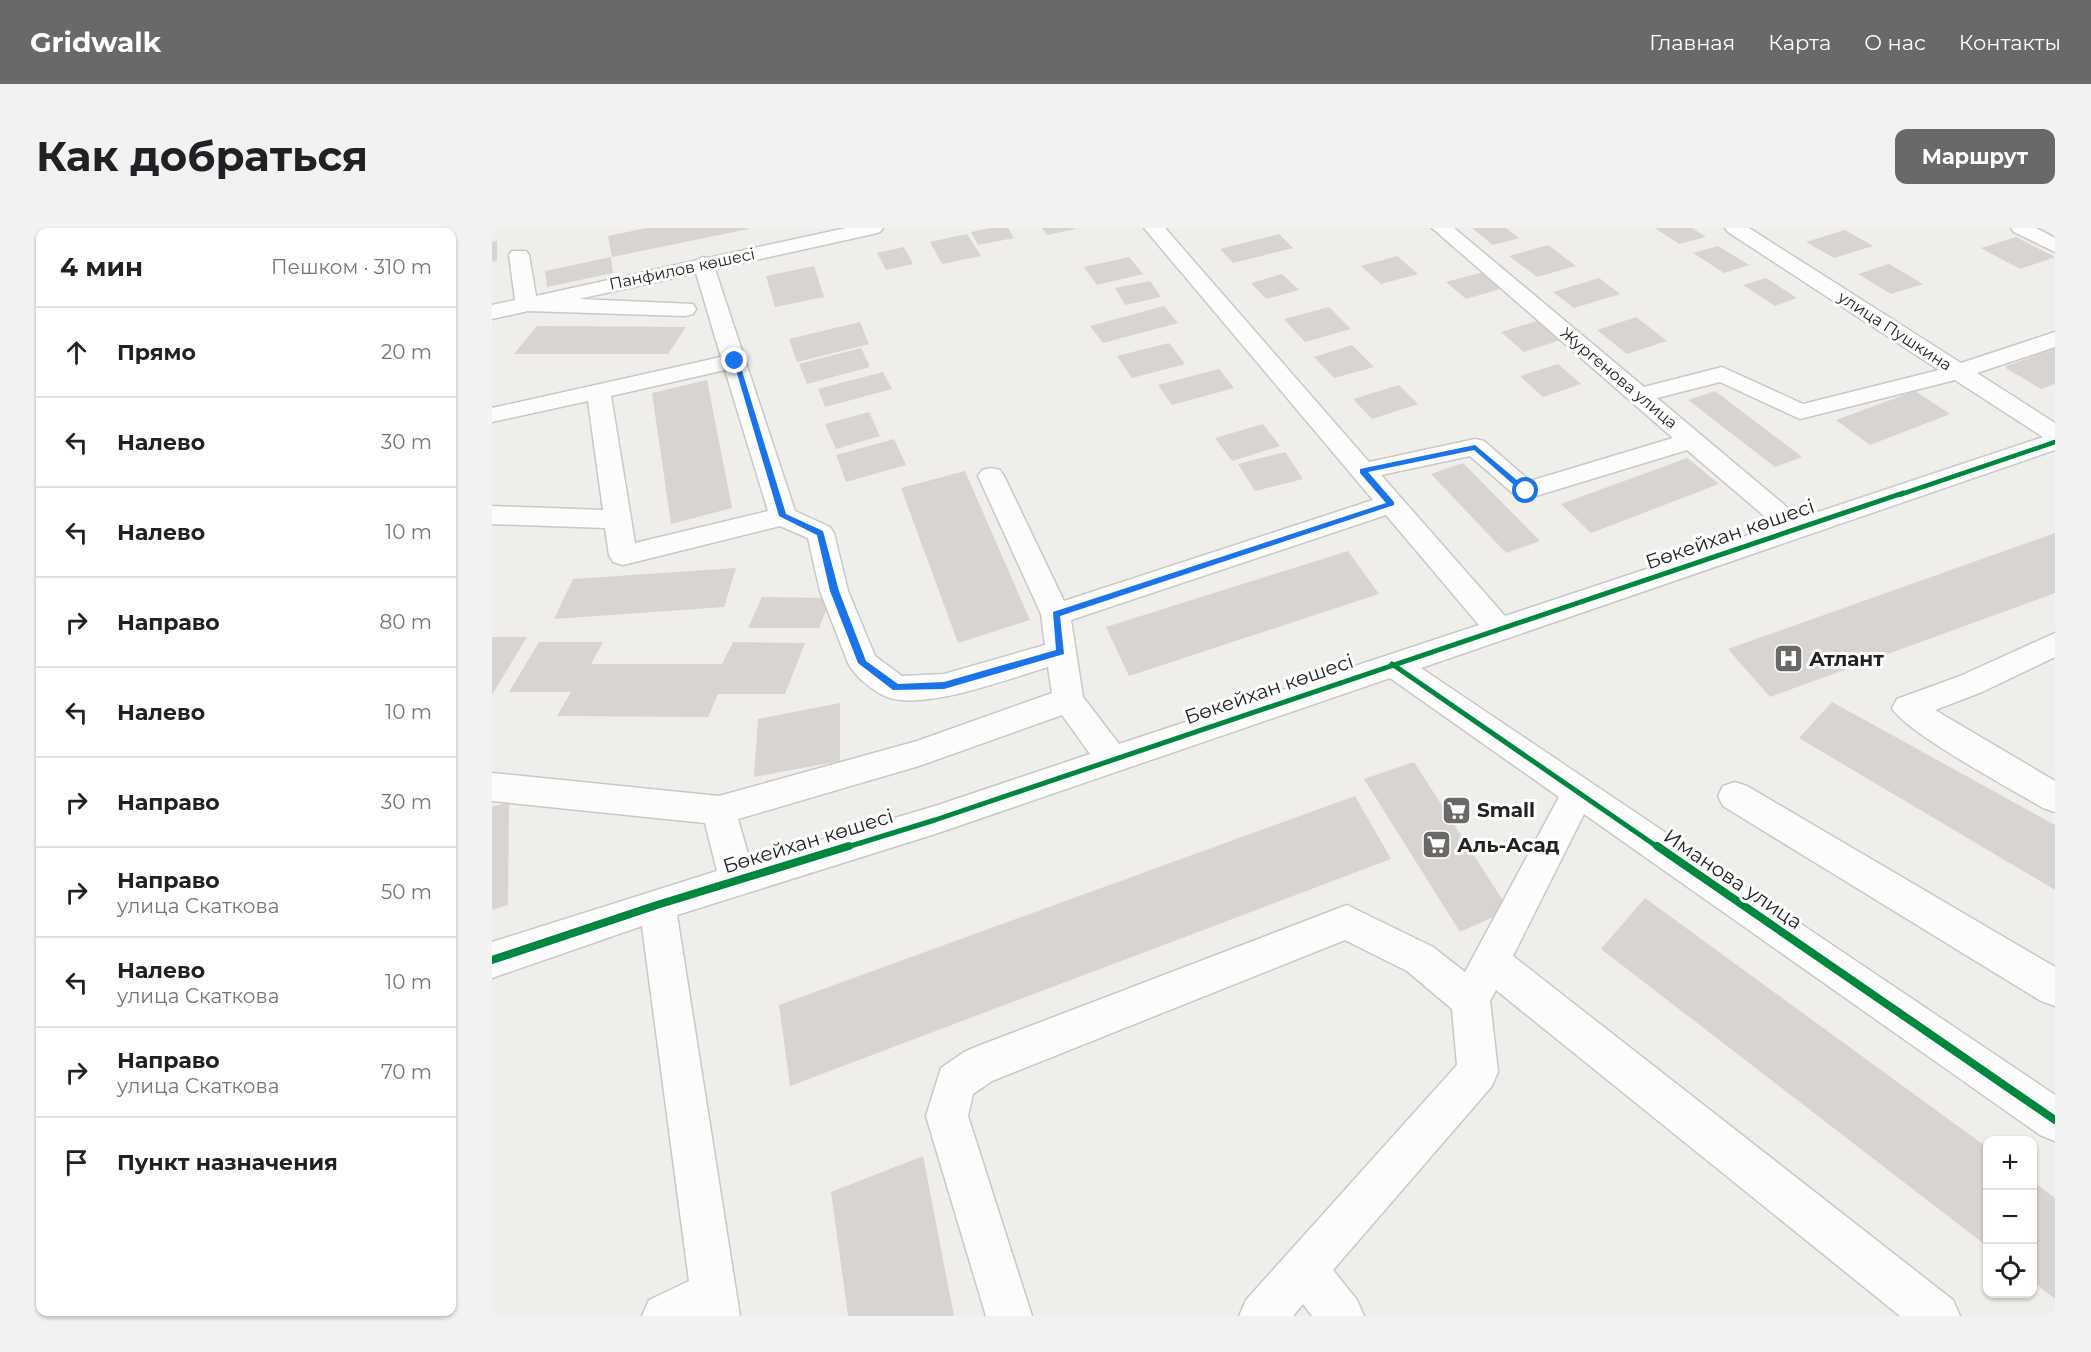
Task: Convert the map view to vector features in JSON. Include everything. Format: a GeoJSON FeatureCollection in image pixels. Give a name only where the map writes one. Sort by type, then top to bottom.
{"type":"FeatureCollection","features":[{"type":"Feature","properties":{"kind":"street","name":"Панфилов көшесі"},"geometry":{"type":"LineString","coordinates":[[492,312],[704,263],[873,228]]}},
{"type":"Feature","properties":{"kind":"street"},"geometry":{"type":"LineString","coordinates":[[1154,228],[1498,628]]}},
{"type":"Feature","properties":{"kind":"street","name":"Жургенова улица"},"geometry":{"type":"LineString","coordinates":[[1442,228],[1796,529]]}},
{"type":"Feature","properties":{"kind":"street","name":"улица Пушкина"},"geometry":{"type":"LineString","coordinates":[[1735,228],[2055,434]]}},
{"type":"Feature","properties":{"kind":"street"},"geometry":{"type":"LineString","coordinates":[[2022,228],[2055,246]]}},
{"type":"Feature","properties":{"kind":"street"},"geometry":{"type":"LineString","coordinates":[[519,255],[526,304],[685,309]]}},
{"type":"Feature","properties":{"kind":"street"},"geometry":{"type":"LineString","coordinates":[[704,263],[783,516]]}},
{"type":"Feature","properties":{"kind":"street"},"geometry":{"type":"LineString","coordinates":[[1640,396],[1722,375],[1800,412],[1959,372],[2055,339]]}},
{"type":"Feature","properties":{"kind":"street"},"geometry":{"type":"LineString","coordinates":[[492,415],[735,361]]}},
{"type":"Feature","properties":{"kind":"street"},"geometry":{"type":"LineString","coordinates":[[599,392],[623,555],[783,516],[820,533],[834,591],[863,663],[896,688],[944,686],[1061,652]]}},
{"type":"Feature","properties":{"kind":"street"},"geometry":{"type":"LineString","coordinates":[[1363,471],[1475,447],[1526,491],[1692,440]]}},
{"type":"Feature","properties":{"kind":"street","name":"Бөкейхан көшесі"},"geometry":{"type":"LineString","coordinates":[[492,960],[657,905],[935,820],[1498,628],[2055,442]]}},
{"type":"Feature","properties":{"kind":"street"},"geometry":{"type":"LineString","coordinates":[[991,476],[1056,614],[1068,699],[1112,759]]}},
{"type":"Feature","properties":{"kind":"street"},"geometry":{"type":"LineString","coordinates":[[1056,614],[1391,504]]}},
{"type":"Feature","properties":{"kind":"street"},"geometry":{"type":"LineString","coordinates":[[492,515],[618,519]]}},
{"type":"Feature","properties":{"kind":"street"},"geometry":{"type":"LineString","coordinates":[[2055,644],[1971,684],[1908,708],[1937,728],[2055,798]]}},
{"type":"Feature","properties":{"kind":"street","name":"Иманова улица"},"geometry":{"type":"LineString","coordinates":[[1392,664],[2055,1120]]}},
{"type":"Feature","properties":{"kind":"street"},"geometry":{"type":"LineString","coordinates":[[492,787],[719,810],[919,753],[1068,699]]}},
{"type":"Feature","properties":{"kind":"street"},"geometry":{"type":"LineString","coordinates":[[1262,1316],[1478,1072],[1471,1000],[1578,793]]}},
{"type":"Feature","properties":{"kind":"street"},"geometry":{"type":"LineString","coordinates":[[1735,796],[2055,988]]}},
{"type":"Feature","properties":{"kind":"street"},"geometry":{"type":"LineString","coordinates":[[719,810],[737,881]]}},
{"type":"Feature","properties":{"kind":"street"},"geometry":{"type":"LineString","coordinates":[[657,905],[715,1304],[665,1316]]}},
{"type":"Feature","properties":{"kind":"street"},"geometry":{"type":"LineString","coordinates":[[1009,1316],[947,1116],[954,1082],[978,1066],[1347,922],[1420,959],[1471,1000]]}},
{"type":"Feature","properties":{"kind":"street"},"geometry":{"type":"LineString","coordinates":[[1491,962],[1937,1316]]}},
{"type":"Feature","properties":{"kind":"street"},"geometry":{"type":"LineString","coordinates":[[1303,1269],[1341,1316]]}},
{"type":"Feature","properties":{"kind":"building"},"geometry":{"type":"Polygon","coordinates":[[[647,228],[748,229],[612,257],[608,236],[647,228]]]}},
{"type":"Feature","properties":{"kind":"building"},"geometry":{"type":"Polygon","coordinates":[[[991,228],[1008,228],[1014,238],[978,245],[971,232],[991,228]]]}},
{"type":"Feature","properties":{"kind":"building"},"geometry":{"type":"Polygon","coordinates":[[[1042,228],[1075,228],[1075,229],[1047,235],[1042,228]]]}},
{"type":"Feature","properties":{"kind":"building"},"geometry":{"type":"Polygon","coordinates":[[[1472,228],[1506,228],[1519,238],[1493,245],[1472,228]]]}},
{"type":"Feature","properties":{"kind":"building"},"geometry":{"type":"Polygon","coordinates":[[[1655,228],[1692,228],[1706,237],[1679,244],[1655,228]]]}},
{"type":"Feature","properties":{"kind":"building"},"geometry":{"type":"Polygon","coordinates":[[[1845,230],[1873,246],[1834,258],[1806,242],[1845,230]]]}},
{"type":"Feature","properties":{"kind":"building"},"geometry":{"type":"Polygon","coordinates":[[[967,234],[981,256],[942,264],[930,242],[967,234]]]}},
{"type":"Feature","properties":{"kind":"building"},"geometry":{"type":"Polygon","coordinates":[[[1279,234],[1293,248],[1233,263],[1220,249],[1279,234]]]}},
{"type":"Feature","properties":{"kind":"building"},"geometry":{"type":"Polygon","coordinates":[[[2016,237],[2055,257],[2020,269],[1981,248],[2016,237]]]}},
{"type":"Feature","properties":{"kind":"building"},"geometry":{"type":"Polygon","coordinates":[[[497,241],[497,261],[492,262],[492,242],[497,241]]]}},
{"type":"Feature","properties":{"kind":"building"},"geometry":{"type":"Polygon","coordinates":[[[1548,245],[1576,266],[1537,277],[1509,256],[1548,245]]]}},
{"type":"Feature","properties":{"kind":"building"},"geometry":{"type":"Polygon","coordinates":[[[1718,246],[1749,265],[1724,273],[1693,253],[1718,246]]]}},
{"type":"Feature","properties":{"kind":"building"},"geometry":{"type":"Polygon","coordinates":[[[904,247],[913,264],[886,270],[877,253],[904,247]]]}},
{"type":"Feature","properties":{"kind":"building"},"geometry":{"type":"Polygon","coordinates":[[[1397,256],[1418,274],[1381,284],[1361,266],[1397,256]]]}},
{"type":"Feature","properties":{"kind":"building"},"geometry":{"type":"Polygon","coordinates":[[[611,257],[613,273],[547,287],[545,271],[611,257]]]}},
{"type":"Feature","properties":{"kind":"building"},"geometry":{"type":"Polygon","coordinates":[[[1129,257],[1143,274],[1097,285],[1084,267],[1129,257]]]}},
{"type":"Feature","properties":{"kind":"building"},"geometry":{"type":"Polygon","coordinates":[[[1889,264],[1923,284],[1891,294],[1858,274],[1889,264]]]}},
{"type":"Feature","properties":{"kind":"building"},"geometry":{"type":"Polygon","coordinates":[[[814,266],[824,297],[775,307],[766,276],[814,266]]]}},
{"type":"Feature","properties":{"kind":"building"},"geometry":{"type":"Polygon","coordinates":[[[1484,272],[1504,288],[1466,299],[1446,282],[1484,272]]]}},
{"type":"Feature","properties":{"kind":"building"},"geometry":{"type":"Polygon","coordinates":[[[1282,274],[1299,290],[1266,299],[1251,283],[1282,274]]]}},
{"type":"Feature","properties":{"kind":"building"},"geometry":{"type":"Polygon","coordinates":[[[1599,278],[1620,294],[1574,308],[1553,292],[1599,278]]]}},
{"type":"Feature","properties":{"kind":"building"},"geometry":{"type":"Polygon","coordinates":[[[1766,278],[1797,298],[1775,306],[1743,285],[1766,278]]]}},
{"type":"Feature","properties":{"kind":"building"},"geometry":{"type":"Polygon","coordinates":[[[1150,281],[1161,297],[1125,305],[1115,288],[1150,281]]]}},
{"type":"Feature","properties":{"kind":"building"},"geometry":{"type":"Polygon","coordinates":[[[1164,306],[1178,323],[1103,343],[1090,326],[1164,306]]]}},
{"type":"Feature","properties":{"kind":"building"},"geometry":{"type":"Polygon","coordinates":[[[1329,307],[1351,329],[1305,342],[1284,319],[1329,307]]]}},
{"type":"Feature","properties":{"kind":"building"},"geometry":{"type":"Polygon","coordinates":[[[1636,317],[1667,341],[1627,354],[1597,330],[1636,317]]]}},
{"type":"Feature","properties":{"kind":"building"},"geometry":{"type":"Polygon","coordinates":[[[1540,320],[1564,339],[1524,352],[1501,332],[1540,320]]]}},
{"type":"Feature","properties":{"kind":"building"},"geometry":{"type":"Polygon","coordinates":[[[860,322],[869,344],[797,362],[789,339],[860,322]]]}},
{"type":"Feature","properties":{"kind":"building"},"geometry":{"type":"Polygon","coordinates":[[[537,326],[686,327],[668,354],[514,354],[537,326]]]}},
{"type":"Feature","properties":{"kind":"building"},"geometry":{"type":"Polygon","coordinates":[[[1169,343],[1185,364],[1132,378],[1117,356],[1169,343]]]}},
{"type":"Feature","properties":{"kind":"building"},"geometry":{"type":"Polygon","coordinates":[[[1352,345],[1374,367],[1334,378],[1314,357],[1352,345]]]}},
{"type":"Feature","properties":{"kind":"building"},"geometry":{"type":"Polygon","coordinates":[[[861,348],[870,367],[807,384],[799,364],[861,348]]]}},
{"type":"Feature","properties":{"kind":"building"},"geometry":{"type":"Polygon","coordinates":[[[2055,348],[2055,384],[2041,389],[2004,367],[2055,348]]]}},
{"type":"Feature","properties":{"kind":"building"},"geometry":{"type":"Polygon","coordinates":[[[1558,364],[1581,384],[1543,397],[1520,376],[1558,364]]]}},
{"type":"Feature","properties":{"kind":"building"},"geometry":{"type":"Polygon","coordinates":[[[1219,369],[1234,388],[1172,405],[1158,385],[1219,369]]]}},
{"type":"Feature","properties":{"kind":"building"},"geometry":{"type":"Polygon","coordinates":[[[883,372],[892,389],[825,407],[818,389],[883,372]]]}},
{"type":"Feature","properties":{"kind":"building"},"geometry":{"type":"Polygon","coordinates":[[[707,380],[732,508],[671,524],[652,393],[707,380]]]}},
{"type":"Feature","properties":{"kind":"building"},"geometry":{"type":"Polygon","coordinates":[[[1399,385],[1418,404],[1372,419],[1353,399],[1399,385]]]}},
{"type":"Feature","properties":{"kind":"building"},"geometry":{"type":"Polygon","coordinates":[[[1715,391],[1802,457],[1775,467],[1688,400],[1715,391]]]}},
{"type":"Feature","properties":{"kind":"building"},"geometry":{"type":"Polygon","coordinates":[[[1915,391],[1950,414],[1870,445],[1836,420],[1915,391]]]}},
{"type":"Feature","properties":{"kind":"building"},"geometry":{"type":"Polygon","coordinates":[[[869,412],[880,436],[836,449],[825,424],[869,412]]]}},
{"type":"Feature","properties":{"kind":"building"},"geometry":{"type":"Polygon","coordinates":[[[1263,424],[1280,446],[1232,461],[1215,438],[1263,424]]]}},
{"type":"Feature","properties":{"kind":"building"},"geometry":{"type":"Polygon","coordinates":[[[894,439],[906,465],[846,482],[836,455],[894,439]]]}},
{"type":"Feature","properties":{"kind":"building"},"geometry":{"type":"Polygon","coordinates":[[[1285,452],[1303,479],[1255,491],[1238,464],[1285,452]]]}},
{"type":"Feature","properties":{"kind":"building"},"geometry":{"type":"Polygon","coordinates":[[[1687,458],[1719,484],[1591,533],[1561,504],[1687,458]]]}},
{"type":"Feature","properties":{"kind":"building"},"geometry":{"type":"Polygon","coordinates":[[[1463,463],[1540,541],[1506,553],[1431,474],[1463,463]]]}},
{"type":"Feature","properties":{"kind":"building"},"geometry":{"type":"Polygon","coordinates":[[[965,471],[1030,620],[958,643],[901,488],[965,471]]]}},
{"type":"Feature","properties":{"kind":"building"},"geometry":{"type":"Polygon","coordinates":[[[2055,533],[2055,593],[1770,697],[1728,649],[2055,533]]]}},
{"type":"Feature","properties":{"kind":"building"},"geometry":{"type":"Polygon","coordinates":[[[1348,551],[1379,594],[1129,676],[1106,627],[1348,551]]]}},
{"type":"Feature","properties":{"kind":"building"},"geometry":{"type":"Polygon","coordinates":[[[736,568],[724,607],[554,619],[573,579],[736,568]]]}},
{"type":"Feature","properties":{"kind":"building"},"geometry":{"type":"Polygon","coordinates":[[[762,597],[831,598],[819,628],[748,628],[762,597]]]}},
{"type":"Feature","properties":{"kind":"building"},"geometry":{"type":"Polygon","coordinates":[[[492,637],[527,637],[492,695],[492,637]]]}},
{"type":"Feature","properties":{"kind":"building"},"geometry":{"type":"Polygon","coordinates":[[[539,642],[603,642],[591,664],[722,664],[733,642],[805,643],[785,694],[718,694],[708,717],[557,716],[571,692],[509,692],[539,642]]]}},
{"type":"Feature","properties":{"kind":"building"},"geometry":{"type":"Polygon","coordinates":[[[1832,702],[2055,825],[2055,890],[1799,738],[1832,702]]]}},
{"type":"Feature","properties":{"kind":"building"},"geometry":{"type":"Polygon","coordinates":[[[840,703],[840,761],[754,777],[758,719],[840,703]]]}},
{"type":"Feature","properties":{"kind":"building","name":"Аль-Асад"},"geometry":{"type":"Polygon","coordinates":[[[1414,762],[1509,910],[1460,932],[1364,779],[1414,762]]]}},
{"type":"Feature","properties":{"kind":"building"},"geometry":{"type":"Polygon","coordinates":[[[1355,796],[1391,859],[790,1086],[779,1005],[1355,796]]]}},
{"type":"Feature","properties":{"kind":"building"},"geometry":{"type":"Polygon","coordinates":[[[509,802],[508,905],[492,910],[492,807],[509,802]]]}},
{"type":"Feature","properties":{"kind":"building"},"geometry":{"type":"Polygon","coordinates":[[[1645,898],[1983,1144],[1983,1243],[1601,949],[1645,898]]]}},
{"type":"Feature","properties":{"kind":"building"},"geometry":{"type":"Polygon","coordinates":[[[923,1156],[954,1316],[848,1316],[831,1192],[923,1156]]]}},
{"type":"Feature","properties":{"kind":"building"},"geometry":{"type":"Polygon","coordinates":[[[2037,1185],[2055,1198],[2055,1299],[2037,1285],[2037,1185]]]}},
{"type":"Feature","properties":{"kind":"cycle path"},"geometry":{"type":"LineString","coordinates":[[492,960],[657,905],[935,820],[2055,442]]}},
{"type":"Feature","properties":{"kind":"cycle path"},"geometry":{"type":"LineString","coordinates":[[1392,664],[2055,1120]]}},
{"type":"Feature","properties":{"kind":"place","name":"Атлант"},"geometry":{"type":"Point","coordinates":[1788,659]}},
{"type":"Feature","properties":{"kind":"place","name":"Small"},"geometry":{"type":"Point","coordinates":[1456,810]}},
{"type":"Feature","properties":{"kind":"place","name":"Аль-Асад"},"geometry":{"type":"Point","coordinates":[1436,845]}},
{"type":"Feature","properties":{"kind":"route"},"geometry":{"type":"LineString","coordinates":[[735,361],[783,516],[820,533],[834,591],[863,663],[896,688],[944,686],[1061,652],[1056,614],[1391,504],[1363,471],[1475,447],[1526,491]]}}]}
